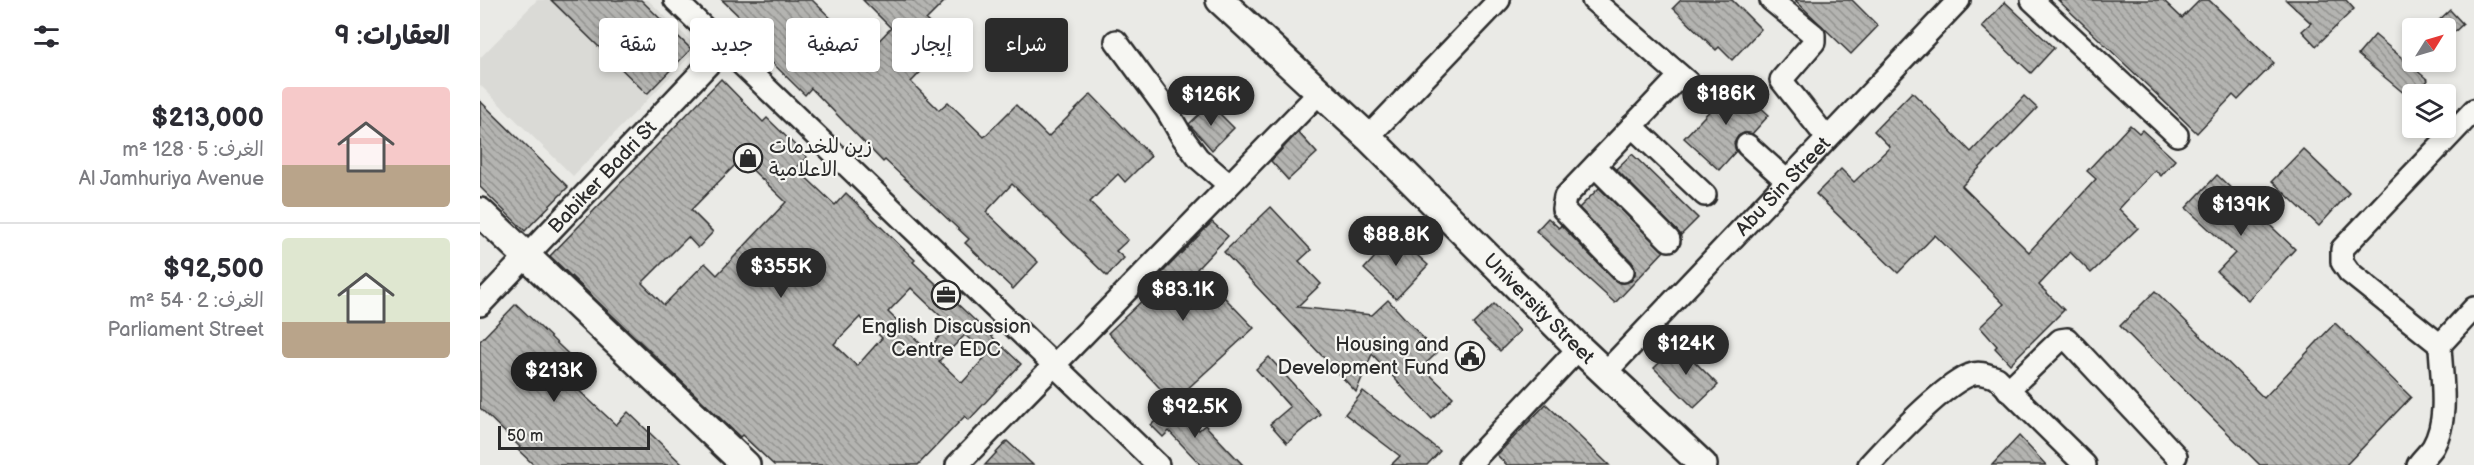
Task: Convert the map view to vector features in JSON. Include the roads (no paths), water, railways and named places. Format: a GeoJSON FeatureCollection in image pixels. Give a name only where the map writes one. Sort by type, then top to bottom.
{"type":"FeatureCollection","features":[{"type":"Feature","properties":{"kind":"main road","name":"University Street"},"geometry":{"type":"LineString","coordinates":[[1220,0],[1368,137],[1605,373],[1703,465]]}},
{"type":"Feature","properties":{"kind":"main road"},"geometry":{"type":"LineString","coordinates":[[480,212],[746,465]]}},
{"type":"Feature","properties":{"kind":"street"},"geometry":{"type":"LineString","coordinates":[[675,0],[693,18]]}},
{"type":"Feature","properties":{"kind":"street"},"geometry":{"type":"LineString","coordinates":[[1368,137],[1499,0]]}},
{"type":"Feature","properties":{"kind":"street"},"geometry":{"type":"LineString","coordinates":[[1593,0],[1698,91]]}},
{"type":"Feature","properties":{"kind":"street"},"geometry":{"type":"LineString","coordinates":[[1771,0],[1814,35],[1814,42],[1781,80],[1827,138]]}},
{"type":"Feature","properties":{"kind":"street","name":"Abu Sin Street"},"geometry":{"type":"LineString","coordinates":[[1605,373],[1959,0]]}},
{"type":"Feature","properties":{"kind":"street"},"geometry":{"type":"LineString","coordinates":[[2032,0],[2177,135]]}},
{"type":"Feature","properties":{"kind":"street"},"geometry":{"type":"LineString","coordinates":[[1116,41],[1166,109],[1180,135],[1198,158],[1229,185]]}},
{"type":"Feature","properties":{"kind":"street","name":"Babiker Badri St"},"geometry":{"type":"LineString","coordinates":[[480,305],[701,72]]}},
{"type":"Feature","properties":{"kind":"street"},"geometry":{"type":"LineString","coordinates":[[747,72],[1158,465]]}},
{"type":"Feature","properties":{"kind":"street"},"geometry":{"type":"LineString","coordinates":[[1623,271],[1563,209],[1566,197],[1680,76]]}},
{"type":"Feature","properties":{"kind":"street"},"geometry":{"type":"LineString","coordinates":[[957,465],[1319,93]]}},
{"type":"Feature","properties":{"kind":"street"},"geometry":{"type":"LineString","coordinates":[[2418,465],[2433,447],[2439,431],[2444,394],[2440,345],[2349,272],[2342,262],[2342,249],[2474,110]]}},
{"type":"Feature","properties":{"kind":"street"},"geometry":{"type":"LineString","coordinates":[[1632,126],[1705,195]]}},
{"type":"Feature","properties":{"kind":"street"},"geometry":{"type":"LineString","coordinates":[[1747,145],[1787,181]]}},
{"type":"Feature","properties":{"kind":"street"},"geometry":{"type":"LineString","coordinates":[[1595,166],[1669,240]]}},
{"type":"Feature","properties":{"kind":"street"},"geometry":{"type":"LineString","coordinates":[[2440,345],[2474,308]]}},
{"type":"Feature","properties":{"kind":"street"},"geometry":{"type":"LineString","coordinates":[[2008,390],[2060,340],[2067,339],[2176,462]]}},
{"type":"Feature","properties":{"kind":"street"},"geometry":{"type":"LineString","coordinates":[[1469,465],[1580,348]]}},
{"type":"Feature","properties":{"kind":"street"},"geometry":{"type":"LineString","coordinates":[[1869,465],[1938,397],[1970,375],[1983,373],[1997,378],[2085,465]]}},
{"type":"Feature","properties":{"kind":"place","name":"زين للخدمات الاعلامية"},"geometry":{"type":"Point","coordinates":[748,158]}},
{"type":"Feature","properties":{"kind":"place","name":"English Discussion Centre EDC"},"geometry":{"type":"Point","coordinates":[946,295]}},
{"type":"Feature","properties":{"kind":"place","name":"Housing and Development Fund"},"geometry":{"type":"Point","coordinates":[1470,356]}}]}
